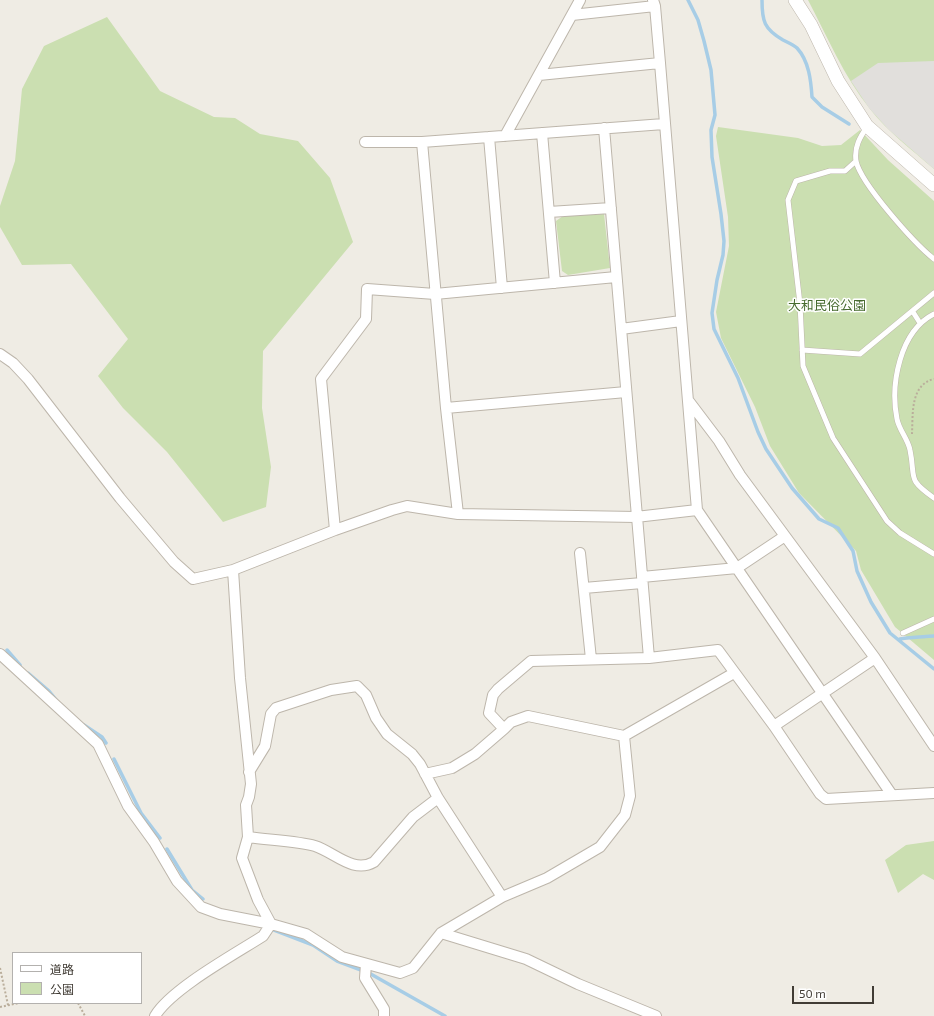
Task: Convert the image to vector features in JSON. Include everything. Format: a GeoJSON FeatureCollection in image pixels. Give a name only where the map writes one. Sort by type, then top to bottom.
{"type":"FeatureCollection","features":[{"type":"Feature","properties":{"kind":"street"},"geometry":{"type":"LineString","coordinates":[[505,136],[580,0]]}},
{"type":"Feature","properties":{"kind":"street"},"geometry":{"type":"LineString","coordinates":[[795,0],[811,25],[838,81],[867,126],[934,185]]}},
{"type":"Feature","properties":{"kind":"street"},"geometry":{"type":"LineString","coordinates":[[572,15],[654,3],[697,510],[892,795]]}},
{"type":"Feature","properties":{"kind":"street"},"geometry":{"type":"LineString","coordinates":[[539,75],[660,63]]}},
{"type":"Feature","properties":{"kind":"street"},"geometry":{"type":"LineString","coordinates":[[365,142],[422,142],[664,124]]}},
{"type":"Feature","properties":{"kind":"street"},"geometry":{"type":"LineString","coordinates":[[604,128],[649,658]]}},
{"type":"Feature","properties":{"kind":"street"},"geometry":{"type":"LineString","coordinates":[[542,133],[555,283]]}},
{"type":"Feature","properties":{"kind":"street"},"geometry":{"type":"LineString","coordinates":[[489,137],[502,288]]}},
{"type":"Feature","properties":{"kind":"street"},"geometry":{"type":"LineString","coordinates":[[422,142],[446,408],[458,514]]}},
{"type":"Feature","properties":{"kind":"street"},"geometry":{"type":"LineString","coordinates":[[549,212],[610,208]]}},
{"type":"Feature","properties":{"kind":"street"},"geometry":{"type":"LineString","coordinates":[[335,530],[321,379],[366,319],[367,289],[435,294],[616,277]]}},
{"type":"Feature","properties":{"kind":"street"},"geometry":{"type":"LineString","coordinates":[[621,329],[681,321]]}},
{"type":"Feature","properties":{"kind":"street"},"geometry":{"type":"LineString","coordinates":[[0,354],[13,363],[28,379],[120,498],[188,576],[193,579],[200,579],[233,570],[335,530],[407,506],[458,514],[636,517],[697,510]]}},
{"type":"Feature","properties":{"kind":"street"},"geometry":{"type":"LineString","coordinates":[[446,408],[626,392]]}},
{"type":"Feature","properties":{"kind":"street"},"geometry":{"type":"LineString","coordinates":[[688,400],[785,536],[875,658],[934,746]]}},
{"type":"Feature","properties":{"kind":"street"},"geometry":{"type":"LineString","coordinates":[[584,588],[737,568],[785,536]]}},
{"type":"Feature","properties":{"kind":"street"},"geometry":{"type":"LineString","coordinates":[[580,553],[590,660]]}},
{"type":"Feature","properties":{"kind":"street"},"geometry":{"type":"LineString","coordinates":[[233,570],[240,678],[250,790],[246,805],[248,837],[242,858],[258,900],[271,924]]}},
{"type":"Feature","properties":{"kind":"street"},"geometry":{"type":"LineString","coordinates":[[504,729],[489,713],[493,695],[503,684],[531,662],[649,658],[718,650],[774,726],[820,794],[826,799],[934,793]]}},
{"type":"Feature","properties":{"kind":"street"},"geometry":{"type":"LineString","coordinates":[[0,654],[98,744],[128,806],[154,842],[177,881],[201,907],[220,914],[271,924],[306,934],[365,968],[400,973],[413,968],[441,933],[502,897],[547,878],[600,847],[625,815],[630,796],[624,736]]}},
{"type":"Feature","properties":{"kind":"street"},"geometry":{"type":"LineString","coordinates":[[774,726],[875,658]]}},
{"type":"Feature","properties":{"kind":"street"},"geometry":{"type":"LineString","coordinates":[[425,774],[452,768],[475,754],[511,722],[528,716],[624,736],[734,673]]}},
{"type":"Feature","properties":{"kind":"street"},"geometry":{"type":"LineString","coordinates":[[249,772],[265,746],[271,714],[276,708],[331,690],[357,686],[366,695],[376,718],[387,734],[412,754],[420,764],[438,798],[502,897]]}},
{"type":"Feature","properties":{"kind":"street"},"geometry":{"type":"LineString","coordinates":[[248,837],[315,846],[358,866],[367,866],[374,862],[413,817],[438,798]]}},
{"type":"Feature","properties":{"kind":"street"},"geometry":{"type":"LineString","coordinates":[[155,1016],[160,1008],[180,990],[263,936],[271,924]]}},
{"type":"Feature","properties":{"kind":"street"},"geometry":{"type":"LineString","coordinates":[[441,933],[526,958],[578,984],[656,1016]]}},
{"type":"Feature","properties":{"kind":"street"},"geometry":{"type":"LineString","coordinates":[[365,968],[365,978],[384,1009],[384,1016]]}},
{"type":"Feature","properties":{"kind":"lane"},"geometry":{"type":"LineString","coordinates":[[867,126],[858,140],[856,161],[864,179],[922,249],[934,259]]}},
{"type":"Feature","properties":{"kind":"lane"},"geometry":{"type":"LineString","coordinates":[[856,161],[845,171],[830,171],[796,181],[788,200],[800,304],[803,366],[833,438],[866,491],[887,521],[906,537],[934,554]]}},
{"type":"Feature","properties":{"kind":"lane"},"geometry":{"type":"LineString","coordinates":[[802,350],[860,354],[913,312],[934,293]]}},
{"type":"Feature","properties":{"kind":"lane"},"geometry":{"type":"LineString","coordinates":[[913,312],[920,322]]}},
{"type":"Feature","properties":{"kind":"lane"},"geometry":{"type":"LineString","coordinates":[[934,314],[920,322],[908,342],[900,364],[894,393],[897,421],[910,449],[912,474],[918,487],[934,498]]}},
{"type":"Feature","properties":{"kind":"lane"},"geometry":{"type":"LineString","coordinates":[[903,633],[934,618]]}},
{"type":"Feature","properties":{"kind":"path"},"geometry":{"type":"LineString","coordinates":[[910,449],[916,393],[927,381],[934,379]]}},
{"type":"Feature","properties":{"kind":"path"},"geometry":{"type":"LineString","coordinates":[[0,968],[8,1005]]}},
{"type":"Feature","properties":{"kind":"path"},"geometry":{"type":"LineString","coordinates":[[0,1007],[14,1004]]}},
{"type":"Feature","properties":{"kind":"path"},"geometry":{"type":"LineString","coordinates":[[79,1004],[85,1016]]}},
{"type":"Feature","properties":{"kind":"green space"},"geometry":{"type":"Polygon","coordinates":[[[808,0],[934,0],[934,169],[884,125],[861,97],[836,56],[808,0]]]}},
{"type":"Feature","properties":{"kind":"green space"},"geometry":{"type":"Polygon","coordinates":[[[107,17],[160,91],[214,117],[235,118],[260,134],[298,141],[330,178],[353,242],[263,351],[262,408],[271,467],[266,507],[223,522],[167,452],[123,408],[98,376],[128,339],[71,264],[22,265],[0,227],[0,206],[15,161],[22,89],[44,46],[107,17]]]}},
{"type":"Feature","properties":{"kind":"green space","name":"大和民俗公園"},"geometry":{"type":"Polygon","coordinates":[[[718,127],[798,138],[822,146],[841,145],[860,130],[888,160],[934,201],[934,660],[895,627],[861,570],[856,551],[799,493],[770,446],[755,407],[721,338],[716,312],[729,246],[728,217],[716,136],[718,127]]]}},
{"type":"Feature","properties":{"kind":"green space"},"geometry":{"type":"Polygon","coordinates":[[[604,214],[610,268],[568,275],[562,271],[556,221],[563,216],[604,214]]]}},
{"type":"Feature","properties":{"kind":"green space"},"geometry":{"type":"Polygon","coordinates":[[[934,841],[934,880],[923,874],[898,893],[885,860],[906,845],[934,841]]]}},
{"type":"Feature","properties":{"kind":"shaded area"},"geometry":{"type":"Polygon","coordinates":[[[934,61],[934,169],[888,129],[869,108],[851,81],[878,63],[934,61]]]}},
{"type":"Feature","properties":{"kind":"waterway"},"geometry":{"type":"LineString","coordinates":[[688,0],[698,20],[711,70],[715,115],[711,130],[712,157],[724,241],[723,255],[717,280],[712,313],[714,329],[738,378],[758,432],[766,449],[792,488],[819,519],[838,528],[853,551],[857,571],[871,602],[890,633],[934,669]]}},
{"type":"Feature","properties":{"kind":"waterway"},"geometry":{"type":"LineString","coordinates":[[762,0],[765,24],[772,32],[796,47],[801,53],[807,65],[812,97],[822,107],[849,124]]}},
{"type":"Feature","properties":{"kind":"waterway"},"geometry":{"type":"LineString","coordinates":[[900,639],[934,636]]}},
{"type":"Feature","properties":{"kind":"waterway"},"geometry":{"type":"LineString","coordinates":[[7,650],[20,665]]}},
{"type":"Feature","properties":{"kind":"waterway"},"geometry":{"type":"LineString","coordinates":[[28,673],[49,691],[57,701]]}},
{"type":"Feature","properties":{"kind":"waterway"},"geometry":{"type":"LineString","coordinates":[[84,725],[102,737],[106,743]]}},
{"type":"Feature","properties":{"kind":"waterway"},"geometry":{"type":"LineString","coordinates":[[114,759],[141,813],[160,838]]}},
{"type":"Feature","properties":{"kind":"waterway"},"geometry":{"type":"LineString","coordinates":[[167,849],[192,890],[203,899]]}},
{"type":"Feature","properties":{"kind":"waterway"},"geometry":{"type":"LineString","coordinates":[[274,930],[313,945],[337,961],[369,973],[445,1016]]}}]}
